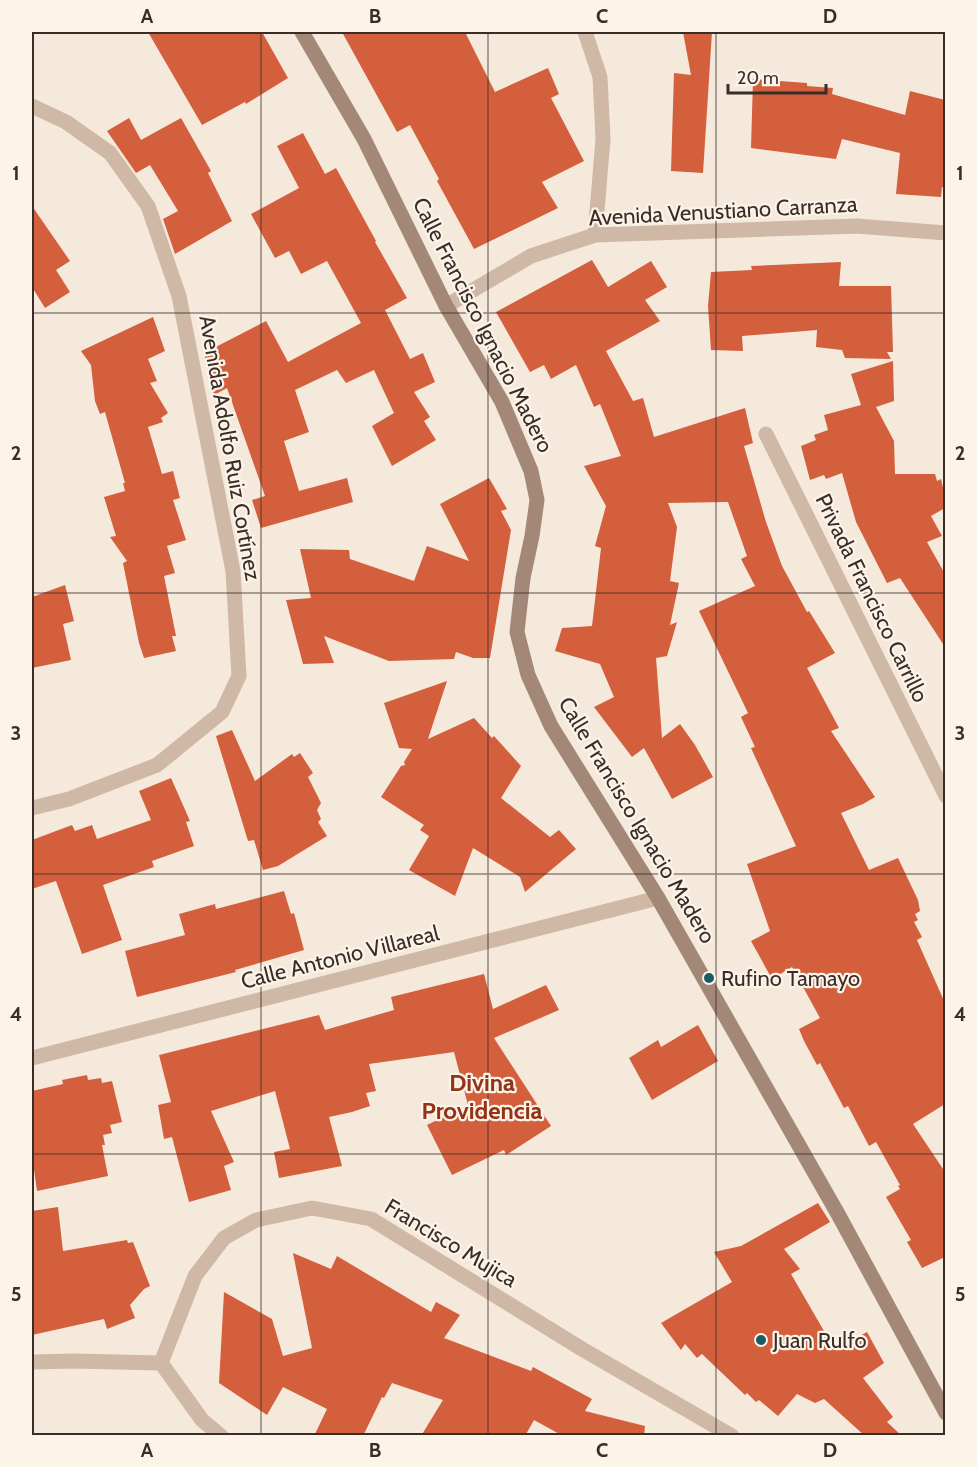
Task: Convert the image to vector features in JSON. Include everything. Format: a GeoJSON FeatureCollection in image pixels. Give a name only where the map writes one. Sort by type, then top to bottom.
{"type":"FeatureCollection","features":[{"type":"Feature","properties":{"kind":"main road","name":"Calle Francisco Ignacio Madero"},"geometry":{"type":"LineString","coordinates":[[302,32],[364,139],[446,306],[502,402],[531,471],[537,500],[523,578],[517,632],[528,675],[551,726],[658,898],[838,1214],[945,1413]]}},
{"type":"Feature","properties":{"kind":"street"},"geometry":{"type":"LineString","coordinates":[[585,32],[600,77],[603,139],[595,235]]}},
{"type":"Feature","properties":{"kind":"street","name":"Avenida Adolfo Ruiz Cortínez"},"geometry":{"type":"LineString","coordinates":[[32,106],[66,122],[110,153],[148,206],[179,296],[233,571],[239,676],[222,712],[156,765],[69,799],[32,808]]}},
{"type":"Feature","properties":{"kind":"street","name":"Avenida Venustiano Carranza"},"geometry":{"type":"LineString","coordinates":[[446,306],[531,256],[595,235],[857,226],[945,233]]}},
{"type":"Feature","properties":{"kind":"street","name":"Privada Francisco Carrillo"},"geometry":{"type":"LineString","coordinates":[[766,434],[945,796]]}},
{"type":"Feature","properties":{"kind":"street","name":"Calle Antonio Villareal"},"geometry":{"type":"LineString","coordinates":[[32,1058],[658,898]]}},
{"type":"Feature","properties":{"kind":"street","name":"Francisco Mujica"},"geometry":{"type":"LineString","coordinates":[[161,1363],[195,1276],[224,1238],[256,1220],[312,1208],[371,1219],[582,1349],[732,1436]]}},
{"type":"Feature","properties":{"kind":"street"},"geometry":{"type":"LineString","coordinates":[[32,1362],[73,1360],[161,1363],[202,1420],[221,1436]]}},
{"type":"Feature","properties":{"kind":"building"},"geometry":{"type":"Polygon","coordinates":[[[148,32],[262,32],[288,78],[246,104],[245,102],[202,125],[148,32]]]}},
{"type":"Feature","properties":{"kind":"building"},"geometry":{"type":"Polygon","coordinates":[[[342,32],[465,32],[495,92],[548,68],[559,94],[551,98],[584,161],[542,182],[558,208],[474,249],[410,125],[397,132],[342,32]]]}},
{"type":"Feature","properties":{"kind":"building"},"geometry":{"type":"Polygon","coordinates":[[[683,32],[712,32],[703,173],[671,171],[674,73],[691,75],[683,32]]]}},
{"type":"Feature","properties":{"kind":"building"},"geometry":{"type":"Polygon","coordinates":[[[753,79],[807,83],[807,86],[833,88],[832,94],[905,115],[910,91],[945,100],[945,188],[942,187],[941,197],[896,194],[900,153],[842,139],[836,159],[751,148],[753,79]]]}},
{"type":"Feature","properties":{"kind":"building"},"geometry":{"type":"Polygon","coordinates":[[[129,118],[141,140],[181,118],[211,171],[208,173],[232,221],[175,254],[163,219],[178,211],[150,165],[136,173],[107,131],[129,118]]]}},
{"type":"Feature","properties":{"kind":"building"},"geometry":{"type":"Polygon","coordinates":[[[303,133],[325,174],[336,168],[407,298],[385,310],[410,359],[423,353],[435,382],[414,392],[430,417],[424,421],[436,440],[392,466],[372,426],[394,413],[374,370],[346,383],[337,370],[295,390],[309,432],[284,441],[299,491],[347,478],[353,502],[261,528],[252,500],[265,496],[227,388],[214,395],[204,353],[266,321],[288,362],[361,323],[327,261],[301,274],[289,251],[275,258],[251,214],[299,188],[277,146],[303,133]]]}},
{"type":"Feature","properties":{"kind":"building"},"geometry":{"type":"Polygon","coordinates":[[[32,206],[70,261],[56,270],[70,292],[45,308],[32,287],[32,206]]]}},
{"type":"Feature","properties":{"kind":"building"},"geometry":{"type":"Polygon","coordinates":[[[592,260],[608,287],[651,261],[667,287],[645,300],[660,321],[606,351],[633,401],[643,398],[654,437],[745,408],[753,443],[744,446],[766,522],[782,566],[807,612],[809,611],[835,653],[807,668],[839,728],[831,731],[875,797],[841,813],[869,870],[898,858],[918,900],[920,911],[915,914],[918,920],[914,922],[922,937],[917,940],[945,1003],[945,1104],[913,1124],[945,1172],[945,1257],[922,1268],[907,1242],[911,1240],[886,1197],[900,1189],[898,1186],[900,1185],[876,1142],[869,1146],[848,1106],[844,1108],[820,1063],[817,1065],[799,1029],[820,1018],[792,967],[772,979],[751,941],[770,931],[747,864],[796,846],[751,748],[755,747],[741,717],[748,713],[699,611],[755,586],[741,559],[747,556],[728,502],[668,503],[677,527],[670,581],[679,583],[670,625],[677,622],[667,656],[656,658],[662,738],[680,724],[713,777],[672,799],[644,748],[632,757],[594,707],[614,697],[600,664],[555,651],[562,628],[592,626],[601,548],[595,546],[606,506],[584,466],[621,456],[600,404],[594,407],[576,365],[551,379],[544,365],[530,372],[496,312],[592,260]]]}},
{"type":"Feature","properties":{"kind":"building"},"geometry":{"type":"Polygon","coordinates":[[[841,262],[839,286],[891,286],[893,352],[887,352],[891,359],[845,358],[842,350],[816,347],[817,330],[742,336],[743,351],[711,350],[708,306],[711,272],[752,270],[751,266],[841,262]]]}},
{"type":"Feature","properties":{"kind":"building"},"geometry":{"type":"Polygon","coordinates":[[[153,317],[165,351],[148,359],[157,381],[150,383],[168,413],[161,418],[163,422],[148,427],[162,474],[173,471],[180,498],[173,500],[186,540],[167,546],[175,573],[164,576],[176,636],[172,636],[176,651],[144,658],[123,563],[127,561],[110,537],[116,536],[104,497],[125,491],[123,483],[125,483],[105,412],[100,414],[95,401],[91,365],[81,351],[153,317]]]}},
{"type":"Feature","properties":{"kind":"building"},"geometry":{"type":"Polygon","coordinates":[[[893,361],[894,401],[876,407],[894,441],[895,474],[935,474],[937,481],[941,479],[945,496],[945,508],[931,516],[942,536],[927,542],[945,574],[945,647],[900,578],[887,583],[856,522],[842,473],[826,479],[824,475],[810,480],[801,446],[816,440],[814,435],[828,430],[824,415],[861,405],[851,374],[893,361]]]}},
{"type":"Feature","properties":{"kind":"building"},"geometry":{"type":"Polygon","coordinates":[[[489,478],[507,509],[501,511],[511,530],[490,658],[473,658],[456,652],[454,659],[389,661],[324,636],[334,663],[303,664],[286,600],[311,598],[300,549],[349,550],[350,559],[414,581],[427,546],[469,561],[440,504],[489,478]]]}},
{"type":"Feature","properties":{"kind":"building"},"geometry":{"type":"Polygon","coordinates":[[[65,585],[74,621],[63,624],[71,660],[32,668],[32,597],[65,585]]]}},
{"type":"Feature","properties":{"kind":"building"},"geometry":{"type":"Polygon","coordinates":[[[447,681],[428,739],[474,718],[521,766],[501,798],[550,837],[559,830],[576,849],[525,892],[520,877],[473,848],[455,896],[409,870],[429,836],[420,830],[424,825],[381,797],[401,766],[405,765],[404,762],[412,749],[399,748],[384,703],[447,681]]]}},
{"type":"Feature","properties":{"kind":"building"},"geometry":{"type":"Polygon","coordinates":[[[232,730],[255,781],[292,754],[294,757],[300,753],[313,773],[308,777],[321,803],[317,810],[321,819],[318,822],[327,836],[278,866],[263,870],[254,840],[248,841],[216,736],[232,730]]]}},
{"type":"Feature","properties":{"kind":"building"},"geometry":{"type":"Polygon","coordinates":[[[171,778],[190,821],[186,822],[194,846],[152,861],[154,867],[103,885],[122,940],[82,954],[56,881],[32,889],[32,840],[72,825],[75,831],[92,825],[97,839],[151,820],[139,791],[171,778]]]}},
{"type":"Feature","properties":{"kind":"building"},"geometry":{"type":"Polygon","coordinates":[[[284,891],[291,914],[294,913],[304,950],[235,970],[236,972],[137,997],[125,951],[185,935],[179,914],[215,904],[216,909],[284,891]]]}},
{"type":"Feature","properties":{"kind":"building"},"geometry":{"type":"Polygon","coordinates":[[[484,974],[493,1009],[546,985],[559,1010],[494,1038],[551,1126],[506,1155],[504,1150],[452,1175],[427,1125],[468,1105],[454,1052],[369,1064],[376,1091],[366,1093],[370,1106],[329,1117],[342,1166],[279,1178],[274,1152],[290,1149],[275,1091],[211,1111],[234,1162],[224,1166],[231,1190],[189,1202],[172,1137],[164,1139],[158,1105],[171,1102],[159,1055],[319,1015],[325,1030],[394,1010],[391,997],[484,974]]]}},
{"type":"Feature","properties":{"kind":"building"},"geometry":{"type":"Polygon","coordinates":[[[698,1025],[718,1061],[652,1100],[629,1058],[658,1040],[661,1047],[698,1025]]]}},
{"type":"Feature","properties":{"kind":"building"},"geometry":{"type":"Polygon","coordinates":[[[87,1075],[88,1080],[101,1078],[102,1083],[112,1081],[122,1122],[110,1125],[112,1133],[103,1135],[105,1145],[102,1145],[108,1176],[37,1191],[32,1155],[32,1091],[63,1084],[62,1080],[87,1075]]]}},
{"type":"Feature","properties":{"kind":"building"},"geometry":{"type":"Polygon","coordinates":[[[818,1203],[830,1222],[784,1249],[800,1269],[791,1274],[835,1350],[867,1332],[884,1363],[863,1378],[893,1417],[887,1422],[902,1436],[865,1436],[824,1399],[815,1403],[797,1394],[778,1416],[759,1400],[756,1402],[747,1393],[745,1395],[702,1354],[697,1358],[685,1344],[681,1350],[661,1323],[732,1282],[714,1252],[741,1246],[818,1203]]]}},
{"type":"Feature","properties":{"kind":"building"},"geometry":{"type":"Polygon","coordinates":[[[58,1207],[63,1251],[127,1240],[128,1243],[133,1242],[150,1286],[144,1289],[130,1305],[135,1318],[107,1329],[104,1319],[32,1335],[32,1211],[58,1207]]]}},
{"type":"Feature","properties":{"kind":"building"},"geometry":{"type":"Polygon","coordinates":[[[293,1253],[331,1269],[337,1256],[431,1312],[436,1302],[460,1315],[444,1338],[531,1371],[533,1367],[592,1399],[585,1411],[645,1426],[644,1436],[563,1436],[534,1420],[525,1436],[421,1436],[443,1400],[392,1383],[384,1398],[382,1397],[363,1436],[314,1436],[327,1409],[283,1387],[267,1415],[219,1383],[224,1292],[272,1319],[283,1356],[312,1348],[293,1253]]]}},
{"type":"Feature","properties":{"kind":"place","name":"Rufino Tamayo"},"geometry":{"type":"Point","coordinates":[709,978]}},
{"type":"Feature","properties":{"kind":"place","name":"Juan Rulfo"},"geometry":{"type":"Point","coordinates":[761,1340]}},
{"type":"Feature","properties":{"kind":"district","name":"Divina Providencia"},"geometry":{"type":"Point","coordinates":[482,1096]}}]}
